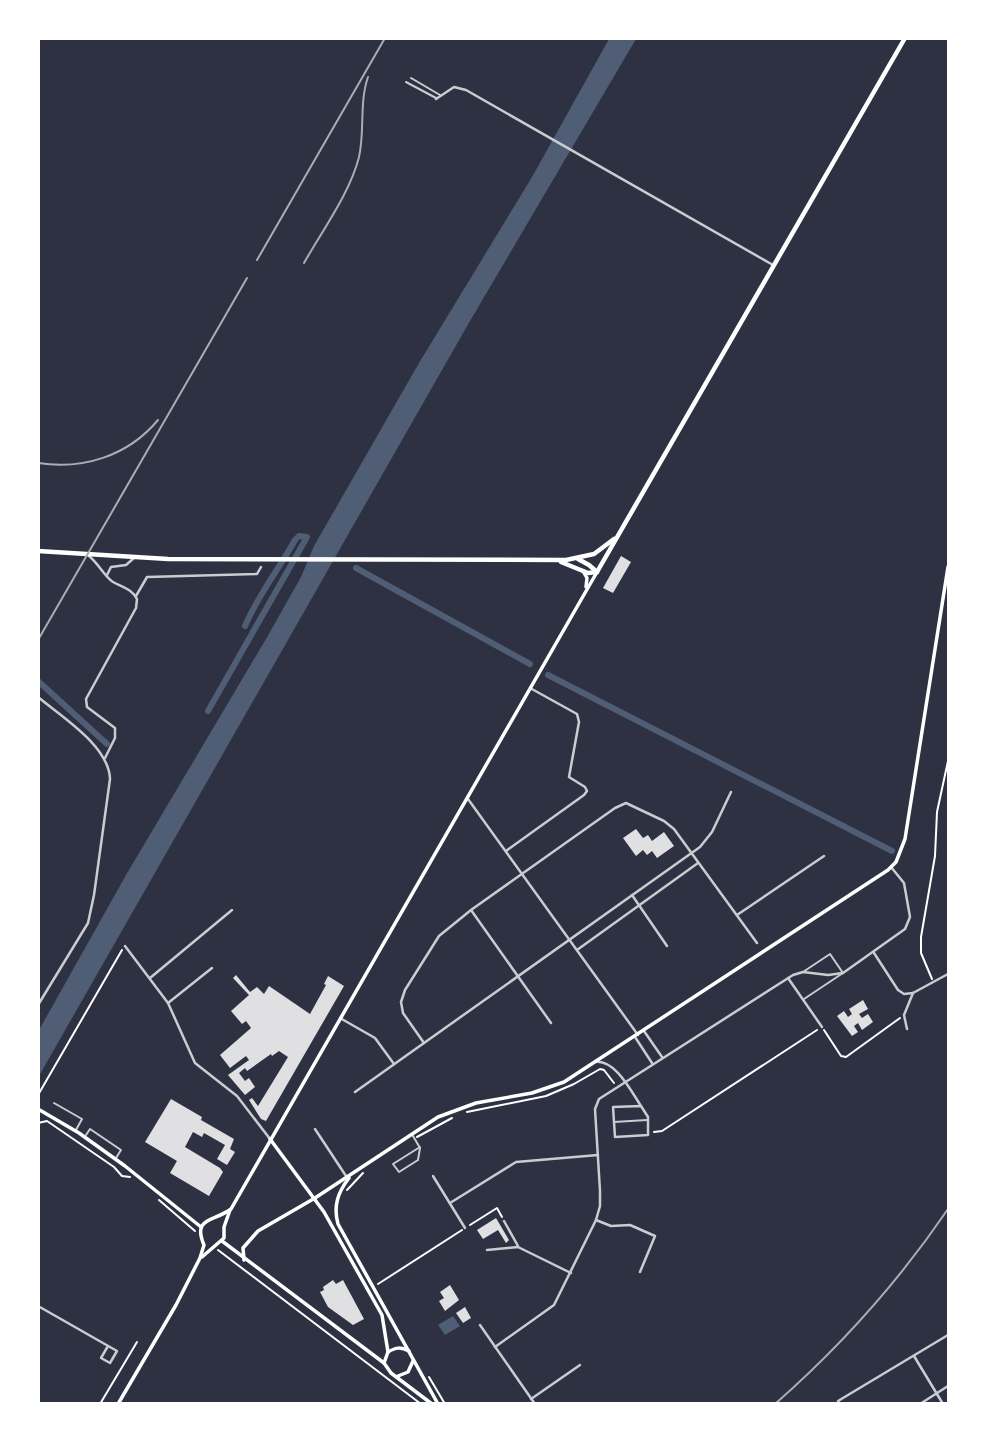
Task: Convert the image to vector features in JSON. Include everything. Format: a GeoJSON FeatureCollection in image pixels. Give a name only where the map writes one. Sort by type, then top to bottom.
{"type":"FeatureCollection","features":[{"type":"Feature","properties":{"kind":"main road"},"geometry":{"type":"LineString","coordinates":[[224,1227],[231,1209],[270,1139],[905,38]]}},
{"type":"Feature","properties":{"kind":"main road"},"geometry":{"type":"LineString","coordinates":[[38,551],[184,560],[551,560],[576,559],[599,551],[618,536]]}},
{"type":"Feature","properties":{"kind":"main road"},"geometry":{"type":"LineString","coordinates":[[576,559],[597,572]]}},
{"type":"Feature","properties":{"kind":"main road"},"geometry":{"type":"LineString","coordinates":[[551,560],[583,571],[597,572]]}},
{"type":"Feature","properties":{"kind":"main road"},"geometry":{"type":"LineString","coordinates":[[244,1260],[243,1248],[249,1238],[438,1117],[466,1106],[532,1093],[559,1084],[637,1036],[891,867],[900,854],[905,839],[948,566]]}},
{"type":"Feature","properties":{"kind":"main road"},"geometry":{"type":"LineString","coordinates":[[583,571],[587,582],[583,596]]}},
{"type":"Feature","properties":{"kind":"main road"},"geometry":{"type":"LineString","coordinates":[[39,1111],[85,1137],[116,1159],[201,1227]]}},
{"type":"Feature","properties":{"kind":"main road"},"geometry":{"type":"LineString","coordinates":[[270,1139],[338,1233],[382,1315],[388,1352],[384,1363]]}},
{"type":"Feature","properties":{"kind":"main road"},"geometry":{"type":"LineString","coordinates":[[348,1177],[337,1200],[338,1224],[438,1404]]}},
{"type":"Feature","properties":{"kind":"main road"},"geometry":{"type":"LineString","coordinates":[[231,1209],[201,1227],[200,1235],[204,1242],[211,1245],[220,1243],[244,1260],[384,1363],[389,1371],[432,1404]]}},
{"type":"Feature","properties":{"kind":"main road"},"geometry":{"type":"LineString","coordinates":[[200,1258],[220,1243],[226,1233],[219,1221],[211,1219]]}},
{"type":"Feature","properties":{"kind":"main road"},"geometry":{"type":"LineString","coordinates":[[118,1404],[176,1305],[200,1258],[204,1242]]}},
{"type":"Feature","properties":{"kind":"main road"},"geometry":{"type":"LineString","coordinates":[[388,1352],[403,1348],[409,1352]]}},
{"type":"Feature","properties":{"kind":"main road"},"geometry":{"type":"LineString","coordinates":[[396,1376],[408,1372],[413,1359]]}},
{"type":"Feature","properties":{"kind":"street"},"geometry":{"type":"LineString","coordinates":[[436,99],[457,86],[466,89],[773,265]]}},
{"type":"Feature","properties":{"kind":"street"},"geometry":{"type":"LineString","coordinates":[[89,556],[110,580],[136,596]]}},
{"type":"Feature","properties":{"kind":"street"},"geometry":{"type":"LineString","coordinates":[[107,575],[111,567],[126,565],[134,558]]}},
{"type":"Feature","properties":{"kind":"street"},"geometry":{"type":"LineString","coordinates":[[105,758],[115,738],[114,728],[88,707],[86,699],[135,608],[136,596],[147,577],[257,574],[261,567]]}},
{"type":"Feature","properties":{"kind":"street"},"geometry":{"type":"LineString","coordinates":[[506,851],[587,791],[570,779],[568,774],[579,722],[578,714],[530,688]]}},
{"type":"Feature","properties":{"kind":"street"},"geometry":{"type":"LineString","coordinates":[[38,697],[93,743],[105,758],[110,779],[89,919],[38,1005]]}},
{"type":"Feature","properties":{"kind":"street"},"geometry":{"type":"LineString","coordinates":[[355,1092],[691,853],[708,837],[732,792]]}},
{"type":"Feature","properties":{"kind":"street"},"geometry":{"type":"LineString","coordinates":[[467,797],[637,1036],[652,1063]]}},
{"type":"Feature","properties":{"kind":"street"},"geometry":{"type":"LineString","coordinates":[[424,1043],[403,1013],[401,1002],[439,936],[471,910],[615,808],[626,803],[670,825],[757,943]]}},
{"type":"Feature","properties":{"kind":"street"},"geometry":{"type":"LineString","coordinates":[[736,915],[824,856]]}},
{"type":"Feature","properties":{"kind":"street"},"geometry":{"type":"LineString","coordinates":[[577,950],[698,863]]}},
{"type":"Feature","properties":{"kind":"street"},"geometry":{"type":"LineString","coordinates":[[495,1347],[552,1307],[596,1220],[600,1201],[595,1109],[597,1101],[652,1063],[793,975],[803,972],[843,974],[905,929],[910,922],[904,883],[891,867]]}},
{"type":"Feature","properties":{"kind":"street"},"geometry":{"type":"LineString","coordinates":[[632,895],[667,946]]}},
{"type":"Feature","properties":{"kind":"street"},"geometry":{"type":"LineString","coordinates":[[150,978],[232,909]]}},
{"type":"Feature","properties":{"kind":"street"},"geometry":{"type":"LineString","coordinates":[[471,910],[551,1023]]}},
{"type":"Feature","properties":{"kind":"street"},"geometry":{"type":"LineString","coordinates":[[125,946],[168,1003],[195,1063],[237,1096],[270,1139]]}},
{"type":"Feature","properties":{"kind":"street"},"geometry":{"type":"LineString","coordinates":[[874,953],[898,990],[911,994],[948,974]]}},
{"type":"Feature","properties":{"kind":"street"},"geometry":{"type":"LineString","coordinates":[[168,1003],[212,968]]}},
{"type":"Feature","properties":{"kind":"street"},"geometry":{"type":"LineString","coordinates":[[788,978],[822,1027]]}},
{"type":"Feature","properties":{"kind":"street"},"geometry":{"type":"LineString","coordinates":[[907,1029],[904,1015],[911,994]]}},
{"type":"Feature","properties":{"kind":"street"},"geometry":{"type":"LineString","coordinates":[[340,1018],[375,1038],[394,1064]]}},
{"type":"Feature","properties":{"kind":"street"},"geometry":{"type":"LineString","coordinates":[[643,1031],[662,1057]]}},
{"type":"Feature","properties":{"kind":"street"},"geometry":{"type":"LineString","coordinates":[[595,1062],[601,1061],[608,1065],[625,1082],[642,1107],[648,1120],[649,1132],[645,1136],[615,1138],[614,1107],[642,1107]]}},
{"type":"Feature","properties":{"kind":"street"},"geometry":{"type":"LineString","coordinates":[[315,1129],[348,1177]]}},
{"type":"Feature","properties":{"kind":"street"},"geometry":{"type":"LineString","coordinates":[[450,1203],[516,1161],[598,1155]]}},
{"type":"Feature","properties":{"kind":"street"},"geometry":{"type":"LineString","coordinates":[[433,1176],[465,1228]]}},
{"type":"Feature","properties":{"kind":"street"},"geometry":{"type":"LineString","coordinates":[[596,1220],[611,1226],[630,1225],[655,1236],[640,1272]]}},
{"type":"Feature","properties":{"kind":"street"},"geometry":{"type":"LineString","coordinates":[[504,1221],[518,1247]]}},
{"type":"Feature","properties":{"kind":"street"},"geometry":{"type":"LineString","coordinates":[[487,1250],[518,1247],[571,1273]]}},
{"type":"Feature","properties":{"kind":"street"},"geometry":{"type":"LineString","coordinates":[[38,1314],[40,1307],[117,1351],[110,1363],[101,1358],[108,1346]]}},
{"type":"Feature","properties":{"kind":"street"},"geometry":{"type":"LineString","coordinates":[[480,1325],[535,1404]]}},
{"type":"Feature","properties":{"kind":"street"},"geometry":{"type":"LineString","coordinates":[[839,1402],[948,1335]]}},
{"type":"Feature","properties":{"kind":"street"},"geometry":{"type":"LineString","coordinates":[[914,1356],[943,1404]]}},
{"type":"Feature","properties":{"kind":"street"},"geometry":{"type":"LineString","coordinates":[[531,1399],[580,1365]]}},
{"type":"Feature","properties":{"kind":"street"},"geometry":{"type":"LineString","coordinates":[[920,1404],[948,1386]]}},
{"type":"Feature","properties":{"kind":"lane"},"geometry":{"type":"LineString","coordinates":[[411,78],[441,95]]}},
{"type":"Feature","properties":{"kind":"lane"},"geometry":{"type":"LineString","coordinates":[[406,82],[436,99]]}},
{"type":"Feature","properties":{"kind":"lane"},"geometry":{"type":"LineString","coordinates":[[803,972],[830,954],[843,974],[803,1000]]}},
{"type":"Feature","properties":{"kind":"lane"},"geometry":{"type":"LineString","coordinates":[[54,1103],[82,1119],[75,1131]]}},
{"type":"Feature","properties":{"kind":"lane"},"geometry":{"type":"LineString","coordinates":[[613,1122],[648,1120]]}},
{"type":"Feature","properties":{"kind":"lane"},"geometry":{"type":"LineString","coordinates":[[85,1137],[90,1129],[121,1150],[116,1159]]}},
{"type":"Feature","properties":{"kind":"lane"},"geometry":{"type":"LineString","coordinates":[[411,1134],[420,1147],[418,1160],[399,1172],[393,1164],[420,1147]]}},
{"type":"Feature","properties":{"kind":"path"},"geometry":{"type":"LineString","coordinates":[[934,983],[921,953],[921,937],[934,856],[937,812],[948,761]]}},
{"type":"Feature","properties":{"kind":"path"},"geometry":{"type":"LineString","coordinates":[[38,1095],[125,946]]}},
{"type":"Feature","properties":{"kind":"path"},"geometry":{"type":"LineString","coordinates":[[649,1132],[662,1131],[822,1027],[841,1056],[846,1057],[904,1015]]}},
{"type":"Feature","properties":{"kind":"path"},"geometry":{"type":"LineString","coordinates":[[38,1123],[47,1121],[114,1167],[122,1176],[136,1180]]}},
{"type":"Feature","properties":{"kind":"path"},"geometry":{"type":"LineString","coordinates":[[345,1194],[368,1169]]}},
{"type":"Feature","properties":{"kind":"path"},"geometry":{"type":"LineString","coordinates":[[156,1198],[199,1235]]}},
{"type":"Feature","properties":{"kind":"path"},"geometry":{"type":"LineString","coordinates":[[376,1285],[497,1208],[504,1221]]}},
{"type":"Feature","properties":{"kind":"path"},"geometry":{"type":"LineString","coordinates":[[208,1251],[220,1251],[421,1404]]}},
{"type":"Feature","properties":{"kind":"path"},"geometry":{"type":"LineString","coordinates":[[100,1404],[138,1342]]}},
{"type":"Feature","properties":{"kind":"water"},"geometry":{"type":"Polygon","coordinates":[[[609,39],[636,39],[470,321],[39,1076],[39,1030],[126,875],[266,639],[301,577],[314,546],[419,363],[532,177],[609,39]]]}},
{"type":"Feature","properties":{"kind":"water"},"geometry":{"type":"Polygon","coordinates":[[[453,1316],[460,1326],[445,1335],[438,1325],[453,1316]]]}},
{"type":"Feature","properties":{"kind":"building"},"geometry":{"type":"Polygon","coordinates":[[[621,556],[631,562],[613,593],[603,588],[621,556]]]}},
{"type":"Feature","properties":{"kind":"building"},"geometry":{"type":"Polygon","coordinates":[[[636,829],[643,838],[648,835],[652,841],[664,832],[674,846],[657,858],[652,851],[647,855],[643,850],[636,856],[623,838],[636,829]]]}},
{"type":"Feature","properties":{"kind":"building"},"geometry":{"type":"Polygon","coordinates":[[[236,975],[250,992],[257,987],[264,994],[269,986],[310,1014],[328,976],[344,986],[266,1121],[261,1119],[249,1100],[252,1098],[258,1106],[288,1057],[279,1051],[247,1071],[245,1068],[239,1073],[245,1081],[249,1078],[255,1087],[245,1095],[228,1075],[249,1060],[246,1056],[230,1068],[220,1055],[251,1028],[246,1021],[242,1024],[231,1011],[249,995],[233,978],[236,975]]]}},
{"type":"Feature","properties":{"kind":"building"},"geometry":{"type":"Polygon","coordinates":[[[863,1000],[868,1009],[859,1014],[862,1018],[868,1014],[873,1022],[862,1030],[858,1023],[854,1026],[858,1032],[852,1036],[837,1016],[844,1011],[848,1017],[852,1014],[849,1009],[863,1000]]]}},
{"type":"Feature","properties":{"kind":"building"},"geometry":{"type":"Polygon","coordinates":[[[171,1099],[234,1139],[230,1149],[235,1152],[227,1165],[217,1159],[225,1145],[204,1133],[202,1137],[193,1132],[185,1147],[223,1172],[209,1196],[170,1173],[177,1161],[145,1142],[171,1099]]]}},
{"type":"Feature","properties":{"kind":"building"},"geometry":{"type":"Polygon","coordinates":[[[496,1218],[509,1240],[506,1243],[498,1230],[483,1239],[477,1230],[496,1218]]]}},
{"type":"Feature","properties":{"kind":"building"},"geometry":{"type":"Polygon","coordinates":[[[333,1280],[336,1284],[343,1280],[364,1319],[353,1325],[328,1307],[320,1292],[333,1280]]]}},
{"type":"Feature","properties":{"kind":"building"},"geometry":{"type":"Polygon","coordinates":[[[450,1285],[459,1300],[445,1311],[439,1301],[444,1298],[440,1292],[450,1285]]]}},
{"type":"Feature","properties":{"kind":"building"},"geometry":{"type":"Polygon","coordinates":[[[465,1307],[471,1318],[463,1323],[456,1313],[465,1307]]]}},
{"type":"Feature","properties":{"kind":"waterway"},"geometry":{"type":"LineString","coordinates":[[208,711],[307,537],[299,536],[295,540],[245,626]]}},
{"type":"Feature","properties":{"kind":"waterway"},"geometry":{"type":"LineString","coordinates":[[356,568],[530,664]]}},
{"type":"Feature","properties":{"kind":"waterway"},"geometry":{"type":"LineString","coordinates":[[548,675],[892,851]]}},
{"type":"Feature","properties":{"kind":"waterway"},"geometry":{"type":"LineString","coordinates":[[38,681],[107,744]]}},
{"type":"Feature","properties":{"kind":"railway"},"geometry":{"type":"LineString","coordinates":[[257,260],[385,38]]}},
{"type":"Feature","properties":{"kind":"railway"},"geometry":{"type":"LineString","coordinates":[[304,263],[355,171],[361,147],[368,77]]}},
{"type":"Feature","properties":{"kind":"railway"},"geometry":{"type":"LineString","coordinates":[[38,640],[247,278]]}},
{"type":"Feature","properties":{"kind":"railway"},"geometry":{"type":"LineString","coordinates":[[38,463],[72,464],[104,458],[133,443],[158,420]]}},
{"type":"Feature","properties":{"kind":"railway"},"geometry":{"type":"LineString","coordinates":[[775,1404],[868,1312],[910,1262],[948,1209]]}}]}
